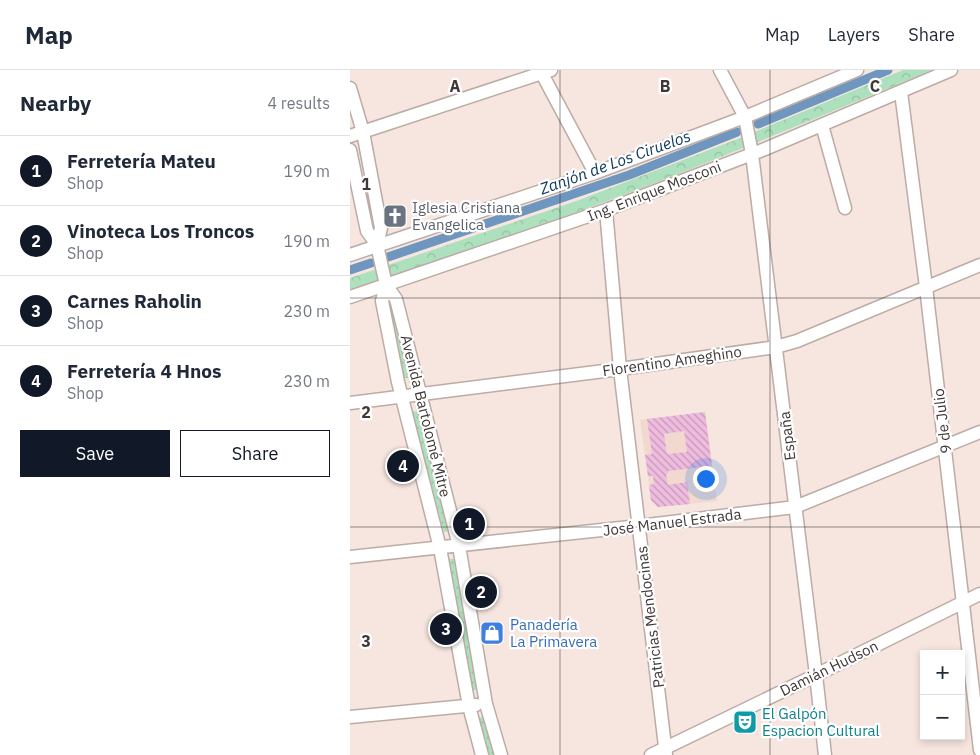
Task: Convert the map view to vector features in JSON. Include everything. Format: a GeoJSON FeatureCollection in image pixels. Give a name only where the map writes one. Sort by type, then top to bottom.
{"type":"FeatureCollection","features":[{"type":"Feature","properties":{"kind":"street","name":"España"},"geometry":{"type":"LineString","coordinates":[[720,70],[745,117],[752,154],[825,755]]}},
{"type":"Feature","properties":{"kind":"street"},"geometry":{"type":"LineString","coordinates":[[350,255],[595,173],[745,117],[857,70]]}},
{"type":"Feature","properties":{"kind":"street","name":"Ing. Enrique Mosconi"},"geometry":{"type":"LineString","coordinates":[[350,297],[606,210],[752,154],[952,70]]}},
{"type":"Feature","properties":{"kind":"street"},"geometry":{"type":"LineString","coordinates":[[350,136],[544,71],[595,173]]}},
{"type":"Feature","properties":{"kind":"street","name":"Avenida Bartolomé Mitre"},"geometry":{"type":"LineString","coordinates":[[350,88],[363,132],[381,228],[377,245]]}},
{"type":"Feature","properties":{"kind":"street","name":"9 de Julio"},"geometry":{"type":"LineString","coordinates":[[901,92],[944,447],[977,691],[980,750]]}},
{"type":"Feature","properties":{"kind":"street"},"geometry":{"type":"LineString","coordinates":[[822,125],[845,208]]}},
{"type":"Feature","properties":{"kind":"street","name":"Avenida Bartolomé Mitre"},"geometry":{"type":"LineString","coordinates":[[350,150],[367,231],[377,245],[386,285],[396,299],[459,546],[486,704],[501,755]]}},
{"type":"Feature","properties":{"kind":"street","name":"Patricias Mendocinas"},"geometry":{"type":"LineString","coordinates":[[606,210],[620,369],[666,752]]}},
{"type":"Feature","properties":{"kind":"street","name":"Florentino Ameghino"},"geometry":{"type":"LineString","coordinates":[[350,403],[776,347],[797,341],[980,265]]}},
{"type":"Feature","properties":{"kind":"street","name":"Avenida Bartolomé Mitre"},"geometry":{"type":"LineString","coordinates":[[386,285],[382,302],[402,396],[440,548],[469,706],[482,755]]}},
{"type":"Feature","properties":{"kind":"street","name":"José Manuel Estrada"},"geometry":{"type":"LineString","coordinates":[[350,557],[795,507],[980,432]]}},
{"type":"Feature","properties":{"kind":"street","name":"Damián Hudson"},"geometry":{"type":"LineString","coordinates":[[651,755],[666,752],[980,594]]}},
{"type":"Feature","properties":{"kind":"street"},"geometry":{"type":"LineString","coordinates":[[350,717],[486,704]]}},
{"type":"Feature","properties":{"kind":"shaded area"},"geometry":{"type":"Polygon","coordinates":[[[705,412],[717,501],[658,507],[651,500],[640,420],[705,412]]]}},
{"type":"Feature","properties":{"kind":"green space"},"geometry":{"type":"Polygon","coordinates":[[[903,70],[933,70],[607,201],[511,236],[350,289],[350,278],[579,200],[735,140],[903,70]]]}},
{"type":"Feature","properties":{"kind":"green space"},"geometry":{"type":"Polygon","coordinates":[[[392,302],[408,378],[404,378],[387,303],[392,302]]]}},
{"type":"Feature","properties":{"kind":"green space"},"geometry":{"type":"Polygon","coordinates":[[[418,411],[449,531],[444,532],[412,412],[418,411]]]}},
{"type":"Feature","properties":{"kind":"green space"},"geometry":{"type":"Polygon","coordinates":[[[449,559],[455,559],[478,690],[472,690],[449,559]]]}},
{"type":"Feature","properties":{"kind":"green space"},"geometry":{"type":"Polygon","coordinates":[[[483,717],[494,755],[489,755],[478,718],[483,717]]]}},
{"type":"Feature","properties":{"kind":"building"},"geometry":{"type":"Polygon","coordinates":[[[705,412],[712,466],[668,471],[668,474],[666,474],[668,485],[687,482],[690,504],[658,507],[651,500],[649,485],[654,484],[653,476],[648,476],[645,455],[652,454],[647,419],[705,412]],[[684,431],[664,434],[667,454],[687,452],[684,431]]]}},
{"type":"Feature","properties":{"kind":"waterway","name":"Zanjón de Los Ciruelos"},"geometry":{"type":"LineString","coordinates":[[758,124],[888,70]]}},
{"type":"Feature","properties":{"kind":"waterway","name":"Zanjón de Los Ciruelos"},"geometry":{"type":"LineString","coordinates":[[388,257],[629,175],[737,132]]}},
{"type":"Feature","properties":{"kind":"waterway","name":"Zanjón de Los Ciruelos"},"geometry":{"type":"LineString","coordinates":[[350,270],[371,263]]}},
{"type":"Feature","properties":{"kind":"place","name":"Iglesia Cristiana Evangelica"},"geometry":{"type":"Point","coordinates":[395,216]}},
{"type":"Feature","properties":{"kind":"place","name":"Ferretería 4 Hnos"},"geometry":{"type":"Point","coordinates":[403,466]}},
{"type":"Feature","properties":{"kind":"place","name":"Ferretería Mateu"},"geometry":{"type":"Point","coordinates":[469,524]}},
{"type":"Feature","properties":{"kind":"place","name":"Vinoteca Los Troncos"},"geometry":{"type":"Point","coordinates":[481,592]}},
{"type":"Feature","properties":{"kind":"place","name":"Carnes Raholin"},"geometry":{"type":"Point","coordinates":[446,629]}},
{"type":"Feature","properties":{"kind":"place","name":"Panadería La Primavera"},"geometry":{"type":"Point","coordinates":[492,633]}},
{"type":"Feature","properties":{"kind":"place","name":"El Galpón Espacion Cultural"},"geometry":{"type":"Point","coordinates":[745,722]}}]}
